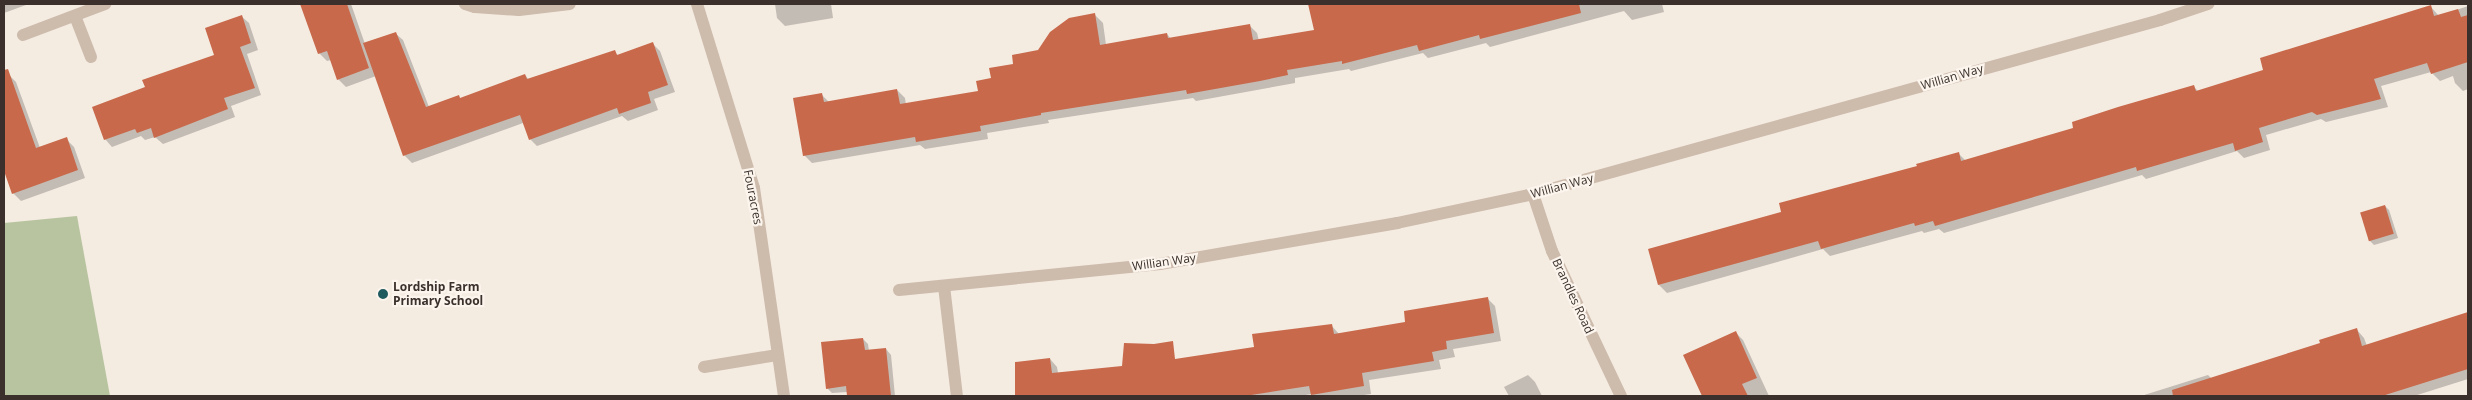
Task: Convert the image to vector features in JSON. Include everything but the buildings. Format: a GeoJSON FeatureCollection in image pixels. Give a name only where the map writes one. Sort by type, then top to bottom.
{"type":"FeatureCollection","features":[{"type":"Feature","properties":{"kind":"street"},"geometry":{"type":"LineString","coordinates":[[23,35],[105,4]]}},
{"type":"Feature","properties":{"kind":"street"},"geometry":{"type":"LineString","coordinates":[[465,4],[475,8],[519,10],[570,4]]}},
{"type":"Feature","properties":{"kind":"street","name":"Fouracres"},"geometry":{"type":"LineString","coordinates":[[697,4],[754,188],[784,396]]}},
{"type":"Feature","properties":{"kind":"street","name":"Willian Way"},"geometry":{"type":"LineString","coordinates":[[899,290],[1160,264],[1397,223],[1533,194],[2141,25],[2205,4]]}},
{"type":"Feature","properties":{"kind":"street"},"geometry":{"type":"LineString","coordinates":[[75,16],[91,57]]}},
{"type":"Feature","properties":{"kind":"street","name":"Brandles Road"},"geometry":{"type":"LineString","coordinates":[[1533,194],[1552,251],[1621,396]]}},
{"type":"Feature","properties":{"kind":"street"},"geometry":{"type":"LineString","coordinates":[[944,286],[957,396]]}},
{"type":"Feature","properties":{"kind":"street"},"geometry":{"type":"LineString","coordinates":[[704,367],[777,355]]}},
{"type":"Feature","properties":{"kind":"green space"},"geometry":{"type":"Polygon","coordinates":[[[77,216],[110,396],[4,396],[4,223],[77,216]]]}},
{"type":"Feature","properties":{"kind":"place","name":"Lordship Farm Primary School"},"geometry":{"type":"Point","coordinates":[383,294]}}]}
